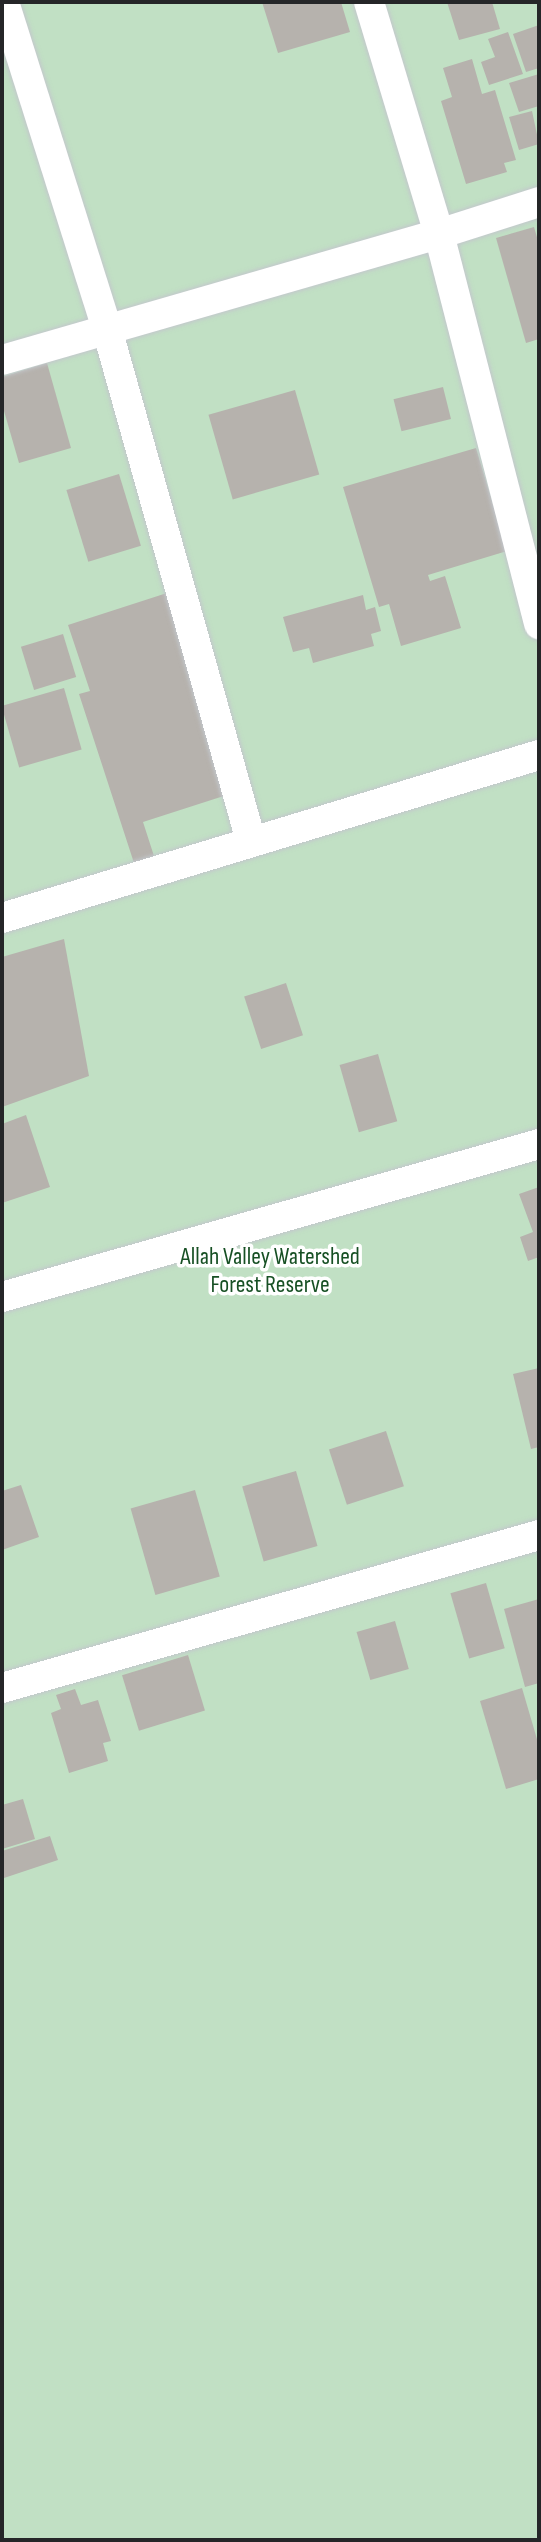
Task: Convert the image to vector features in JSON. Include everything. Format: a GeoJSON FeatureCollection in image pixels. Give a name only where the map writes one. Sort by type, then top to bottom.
{"type":"FeatureCollection","features":[{"type":"Feature","properties":{"kind":"street"},"geometry":{"type":"LineString","coordinates":[[4,2],[107,329],[251,841]]}},
{"type":"Feature","properties":{"kind":"street"},"geometry":{"type":"LineString","coordinates":[[369,2],[439,234],[539,624]]}},
{"type":"Feature","properties":{"kind":"street"},"geometry":{"type":"LineString","coordinates":[[2,360],[439,234],[539,202]]}},
{"type":"Feature","properties":{"kind":"street"},"geometry":{"type":"LineString","coordinates":[[2,918],[539,755]]}},
{"type":"Feature","properties":{"kind":"street"},"geometry":{"type":"LineString","coordinates":[[2,1297],[539,1144]]}},
{"type":"Feature","properties":{"kind":"street"},"geometry":{"type":"LineString","coordinates":[[2,1688],[539,1535]]}},
{"type":"Feature","properties":{"kind":"green space","name":"Allah Valley Watershed Forest Reserve"},"geometry":{"type":"Polygon","coordinates":[[[2,2],[539,2],[539,2540],[2,2540],[2,2]]]}},
{"type":"Feature","properties":{"kind":"building"},"geometry":{"type":"Polygon","coordinates":[[[262,2],[341,2],[350,32],[278,53],[262,2]]]}},
{"type":"Feature","properties":{"kind":"building"},"geometry":{"type":"Polygon","coordinates":[[[447,2],[492,2],[500,29],[459,40],[447,2]]]}},
{"type":"Feature","properties":{"kind":"building"},"geometry":{"type":"Polygon","coordinates":[[[539,25],[539,68],[526,72],[513,34],[539,25]]]}},
{"type":"Feature","properties":{"kind":"building"},"geometry":{"type":"Polygon","coordinates":[[[508,32],[523,74],[489,85],[481,62],[495,57],[488,39],[508,32]]]}},
{"type":"Feature","properties":{"kind":"building"},"geometry":{"type":"Polygon","coordinates":[[[472,59],[482,94],[495,90],[516,160],[504,163],[507,172],[466,184],[441,101],[452,97],[443,68],[472,59]]]}},
{"type":"Feature","properties":{"kind":"building"},"geometry":{"type":"Polygon","coordinates":[[[539,74],[539,106],[519,112],[509,83],[539,74]]]}},
{"type":"Feature","properties":{"kind":"building"},"geometry":{"type":"Polygon","coordinates":[[[532,111],[539,144],[519,150],[509,117],[532,111]]]}},
{"type":"Feature","properties":{"kind":"building"},"geometry":{"type":"Polygon","coordinates":[[[534,227],[539,244],[539,339],[526,343],[496,238],[534,227]]]}},
{"type":"Feature","properties":{"kind":"building"},"geometry":{"type":"Polygon","coordinates":[[[47,363],[71,448],[19,463],[2,404],[2,377],[47,363]]]}},
{"type":"Feature","properties":{"kind":"building"},"geometry":{"type":"Polygon","coordinates":[[[443,387],[451,419],[401,431],[394,399],[443,387]]]}},
{"type":"Feature","properties":{"kind":"building"},"geometry":{"type":"Polygon","coordinates":[[[295,390],[319,475],[233,499],[208,415],[295,390]]]}},
{"type":"Feature","properties":{"kind":"building"},"geometry":{"type":"Polygon","coordinates":[[[476,448],[507,551],[428,575],[430,581],[445,576],[461,628],[401,646],[389,604],[379,607],[343,487],[476,448]]]}},
{"type":"Feature","properties":{"kind":"building"},"geometry":{"type":"Polygon","coordinates":[[[119,474],[141,546],[88,562],[66,490],[119,474]]]}},
{"type":"Feature","properties":{"kind":"building"},"geometry":{"type":"Polygon","coordinates":[[[167,593],[233,793],[143,822],[154,856],[134,863],[79,694],[90,691],[68,625],[167,593]]]}},
{"type":"Feature","properties":{"kind":"building"},"geometry":{"type":"Polygon","coordinates":[[[363,595],[366,610],[375,607],[381,631],[371,634],[374,646],[313,663],[309,648],[293,652],[283,617],[363,595]]]}},
{"type":"Feature","properties":{"kind":"building"},"geometry":{"type":"Polygon","coordinates":[[[63,634],[76,677],[34,690],[21,647],[63,634]]]}},
{"type":"Feature","properties":{"kind":"building"},"geometry":{"type":"Polygon","coordinates":[[[64,688],[82,750],[19,767],[2,706],[64,688]]]}},
{"type":"Feature","properties":{"kind":"building"},"geometry":{"type":"Polygon","coordinates":[[[64,939],[89,1076],[2,1107],[2,957],[64,939]]]}},
{"type":"Feature","properties":{"kind":"building"},"geometry":{"type":"Polygon","coordinates":[[[286,983],[303,1035],[261,1049],[244,997],[286,983]]]}},
{"type":"Feature","properties":{"kind":"building"},"geometry":{"type":"Polygon","coordinates":[[[378,1054],[397,1121],[359,1132],[340,1065],[378,1054]]]}},
{"type":"Feature","properties":{"kind":"building"},"geometry":{"type":"Polygon","coordinates":[[[26,1115],[50,1187],[2,1203],[2,1124],[26,1115]]]}},
{"type":"Feature","properties":{"kind":"building"},"geometry":{"type":"Polygon","coordinates":[[[539,1187],[539,1257],[528,1261],[520,1237],[533,1232],[519,1194],[539,1187]]]}},
{"type":"Feature","properties":{"kind":"building"},"geometry":{"type":"Polygon","coordinates":[[[539,1368],[539,1447],[531,1449],[513,1374],[539,1368]]]}},
{"type":"Feature","properties":{"kind":"building"},"geometry":{"type":"Polygon","coordinates":[[[386,1431],[404,1486],[347,1505],[329,1450],[386,1431]]]}},
{"type":"Feature","properties":{"kind":"building"},"geometry":{"type":"Polygon","coordinates":[[[296,1471],[317,1546],[264,1561],[242,1486],[296,1471]]]}},
{"type":"Feature","properties":{"kind":"building"},"geometry":{"type":"Polygon","coordinates":[[[21,1485],[39,1537],[2,1550],[2,1491],[21,1485]]]}},
{"type":"Feature","properties":{"kind":"building"},"geometry":{"type":"Polygon","coordinates":[[[195,1490],[220,1577],[155,1595],[131,1508],[195,1490]]]}},
{"type":"Feature","properties":{"kind":"building"},"geometry":{"type":"Polygon","coordinates":[[[486,1583],[505,1648],[469,1659],[450,1593],[486,1583]]]}},
{"type":"Feature","properties":{"kind":"building"},"geometry":{"type":"Polygon","coordinates":[[[539,1599],[539,1683],[525,1687],[504,1609],[539,1599]]]}},
{"type":"Feature","properties":{"kind":"building"},"geometry":{"type":"Polygon","coordinates":[[[395,1621],[409,1669],[370,1680],[357,1632],[395,1621]]]}},
{"type":"Feature","properties":{"kind":"building"},"geometry":{"type":"Polygon","coordinates":[[[188,1655],[205,1710],[139,1731],[122,1675],[188,1655]]]}},
{"type":"Feature","properties":{"kind":"building"},"geometry":{"type":"Polygon","coordinates":[[[522,1688],[539,1746],[539,1779],[506,1789],[480,1701],[522,1688]]]}},
{"type":"Feature","properties":{"kind":"building"},"geometry":{"type":"Polygon","coordinates":[[[75,1689],[81,1705],[98,1700],[111,1741],[103,1743],[108,1761],[69,1773],[51,1713],[61,1709],[56,1695],[75,1689]]]}},
{"type":"Feature","properties":{"kind":"building"},"geometry":{"type":"Polygon","coordinates":[[[23,1799],[35,1839],[2,1849],[2,1805],[23,1799]]]}},
{"type":"Feature","properties":{"kind":"building"},"geometry":{"type":"Polygon","coordinates":[[[50,1836],[58,1860],[4,1878],[2,1851],[50,1836]]]}}]}
